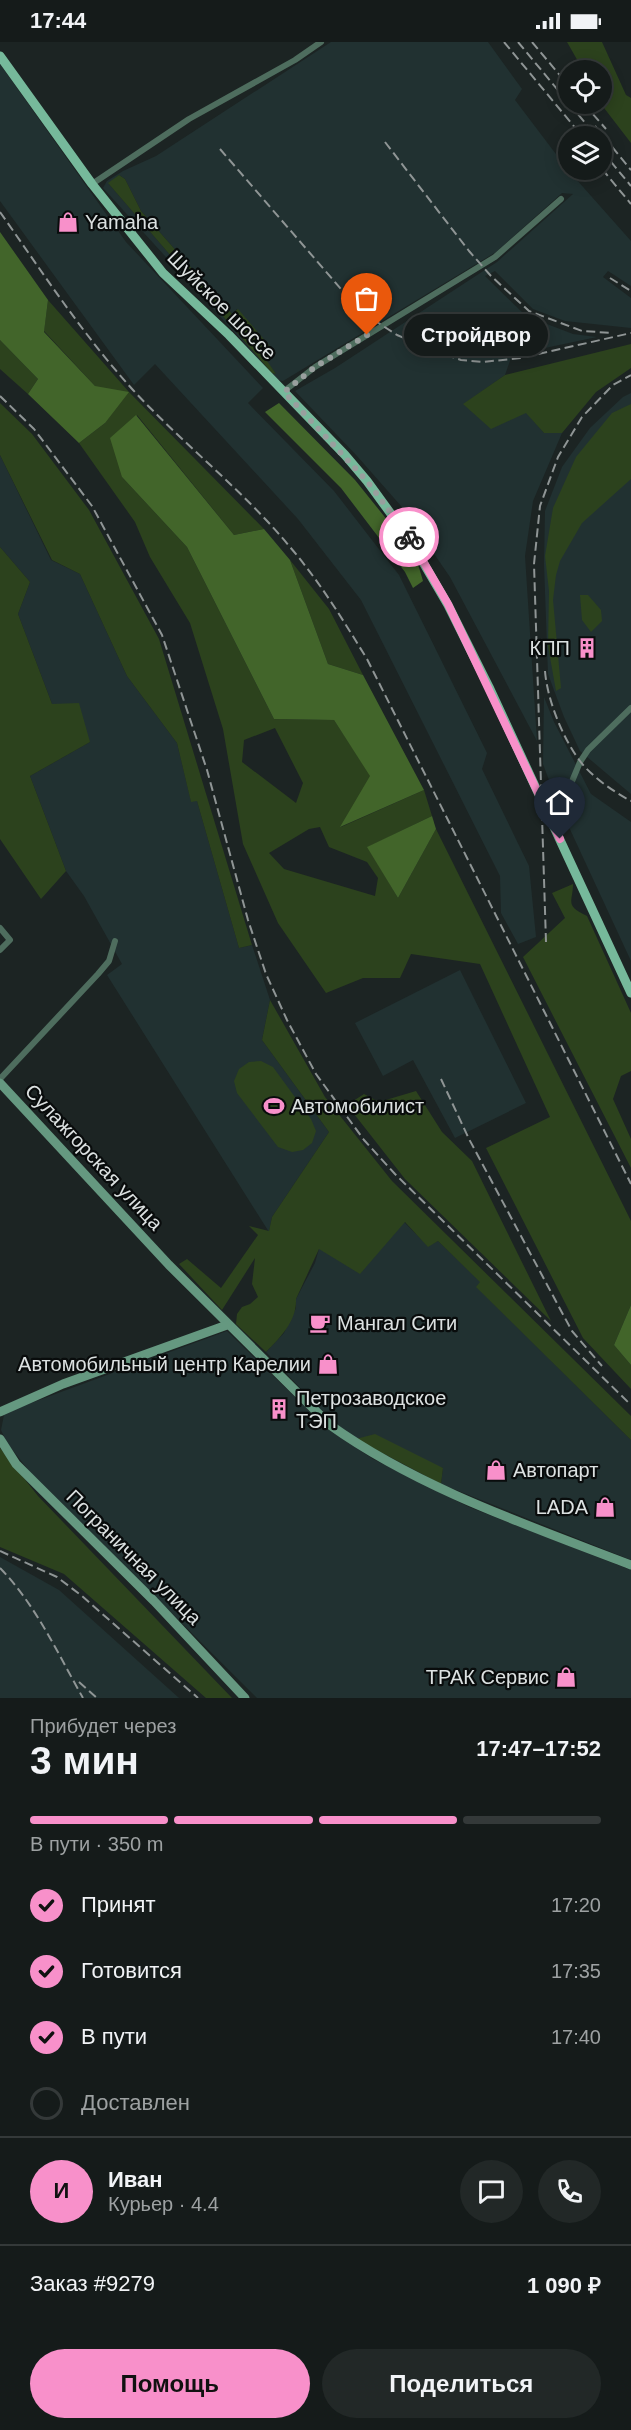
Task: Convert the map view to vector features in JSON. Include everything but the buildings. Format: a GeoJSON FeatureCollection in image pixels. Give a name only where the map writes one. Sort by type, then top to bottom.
{"type":"FeatureCollection","features":[{"type":"Feature","properties":{"kind":"main road","name":"Шуйское шоссе"},"geometry":{"type":"LineString","coordinates":[[0,56],[92,184],[163,273],[229,335],[367,481],[410,540],[448,604],[631,993]]}},
{"type":"Feature","properties":{"kind":"main road","name":"Сулажгорская улица"},"geometry":{"type":"LineString","coordinates":[[0,1081],[227,1325],[330,1425],[355,1443],[455,1496],[631,1565]]}},
{"type":"Feature","properties":{"kind":"main road"},"geometry":{"type":"LineString","coordinates":[[0,1411],[63,1384],[227,1325]]}},
{"type":"Feature","properties":{"kind":"main road","name":"Пограничная улица"},"geometry":{"type":"LineString","coordinates":[[0,1439],[16,1464],[154,1601],[245,1698]]}},
{"type":"Feature","properties":{"kind":"street"},"geometry":{"type":"LineString","coordinates":[[92,184],[189,119],[295,60],[321,42]]}},
{"type":"Feature","properties":{"kind":"street"},"geometry":{"type":"LineString","coordinates":[[284,392],[315,367],[495,257],[561,199]]}},
{"type":"Feature","properties":{"kind":"street"},"geometry":{"type":"LineString","coordinates":[[551,819],[558,815],[580,762],[588,750],[631,708]]}},
{"type":"Feature","properties":{"kind":"street"},"geometry":{"type":"LineString","coordinates":[[0,928],[10,940],[0,950]]}},
{"type":"Feature","properties":{"kind":"street"},"geometry":{"type":"LineString","coordinates":[[0,1081],[109,961],[115,941]]}},
{"type":"Feature","properties":{"kind":"shaded area"},"geometry":{"type":"Polygon","coordinates":[[[331,42],[488,42],[522,89],[515,100],[558,157],[558,180],[577,180],[631,241],[631,286],[608,271],[603,277],[631,298],[631,328],[565,321],[533,309],[495,271],[485,276],[526,316],[573,334],[597,337],[512,355],[505,375],[464,404],[527,413],[544,433],[562,433],[533,501],[525,556],[537,741],[450,577],[401,506],[295,391],[335,368],[497,262],[573,194],[562,193],[496,252],[283,381],[278,380],[103,188],[107,181],[156,156],[331,42]],[[119,175],[109,184],[272,373],[276,374],[264,358],[274,351],[237,309],[232,314],[141,211],[125,179],[119,175]]]}},
{"type":"Feature","properties":{"kind":"shaded area"},"geometry":{"type":"Polygon","coordinates":[[[0,64],[126,242],[263,388],[248,403],[334,491],[399,575],[487,753],[482,769],[529,866],[536,937],[518,944],[501,913],[500,876],[361,600],[298,519],[155,364],[134,385],[0,201],[0,64]]]}},
{"type":"Feature","properties":{"kind":"shaded area"},"geometry":{"type":"Polygon","coordinates":[[[631,393],[631,794],[580,751],[564,717],[548,674],[544,564],[545,511],[562,467],[590,428],[623,397],[631,393]]]}},
{"type":"Feature","properties":{"kind":"shaded area"},"geometry":{"type":"Polygon","coordinates":[[[0,455],[51,560],[80,574],[127,676],[177,743],[191,801],[197,801],[239,948],[252,945],[270,1000],[262,1040],[329,1132],[272,1217],[269,1232],[107,975],[122,964],[84,896],[66,871],[30,776],[90,742],[52,704],[18,614],[30,582],[0,547],[0,455]]]}},
{"type":"Feature","properties":{"kind":"shaded area"},"geometry":{"type":"Polygon","coordinates":[[[544,697],[554,722],[591,794],[631,822],[631,961],[556,799],[543,764],[544,697]]]}},
{"type":"Feature","properties":{"kind":"shaded area"},"geometry":{"type":"Polygon","coordinates":[[[460,970],[526,1103],[455,1138],[413,1060],[383,1076],[355,1023],[460,970]]]}},
{"type":"Feature","properties":{"kind":"shaded area"},"geometry":{"type":"Polygon","coordinates":[[[404,1222],[428,1246],[438,1241],[481,1282],[477,1287],[631,1440],[631,1560],[441,1484],[443,1468],[356,1439],[334,1424],[266,1352],[284,1333],[296,1308],[296,1299],[315,1263],[319,1249],[404,1222]]]}},
{"type":"Feature","properties":{"kind":"shaded area"},"geometry":{"type":"Polygon","coordinates":[[[227,1331],[329,1430],[373,1459],[469,1507],[631,1570],[631,1698],[257,1698],[30,1472],[7,1443],[1,1430],[4,1415],[20,1407],[227,1331]]]}},
{"type":"Feature","properties":{"kind":"shaded area"},"geometry":{"type":"Polygon","coordinates":[[[0,1557],[59,1590],[179,1698],[0,1698],[0,1557]]]}},
{"type":"Feature","properties":{"kind":"green space"},"geometry":{"type":"Polygon","coordinates":[[[567,42],[602,42],[610,60],[577,60],[567,42]]]}},
{"type":"Feature","properties":{"kind":"green space"},"geometry":{"type":"Polygon","coordinates":[[[612,64],[626,95],[631,98],[631,143],[609,114],[612,114],[612,64]]]}},
{"type":"Feature","properties":{"kind":"green space"},"geometry":{"type":"Polygon","coordinates":[[[119,175],[125,179],[141,211],[232,314],[238,309],[274,351],[265,358],[276,374],[272,373],[108,183],[119,175]]]}},
{"type":"Feature","properties":{"kind":"green space"},"geometry":{"type":"Polygon","coordinates":[[[0,232],[48,300],[44,332],[95,386],[129,392],[105,423],[79,443],[28,394],[38,379],[0,340],[0,232]]]}},
{"type":"Feature","properties":{"kind":"green space"},"geometry":{"type":"Polygon","coordinates":[[[48,300],[129,392],[264,529],[234,535],[137,415],[122,477],[187,547],[274,719],[334,720],[371,776],[341,827],[424,790],[432,816],[368,847],[398,898],[436,829],[631,1221],[631,1305],[614,1345],[631,1365],[631,1389],[583,1338],[486,1148],[550,1117],[480,964],[411,954],[400,978],[363,978],[326,993],[278,923],[243,844],[223,729],[190,623],[150,557],[135,522],[79,443],[105,423],[95,386],[44,331],[48,300]],[[275,728],[244,740],[242,762],[296,803],[303,783],[275,728]],[[320,827],[309,829],[269,853],[284,869],[375,896],[378,878],[367,862],[329,847],[320,827]]]}},
{"type":"Feature","properties":{"kind":"green space"},"geometry":{"type":"Polygon","coordinates":[[[0,340],[38,379],[28,394],[0,369],[0,340]]]}},
{"type":"Feature","properties":{"kind":"green space"},"geometry":{"type":"Polygon","coordinates":[[[631,344],[631,368],[596,392],[562,433],[544,433],[526,413],[491,429],[463,404],[505,375],[631,344]]]}},
{"type":"Feature","properties":{"kind":"green space"},"geometry":{"type":"Polygon","coordinates":[[[0,403],[32,434],[89,510],[159,639],[252,945],[239,948],[197,801],[191,802],[177,743],[127,676],[80,574],[52,560],[0,455],[0,403]]]}},
{"type":"Feature","properties":{"kind":"green space"},"geometry":{"type":"Polygon","coordinates":[[[279,403],[355,480],[388,521],[390,538],[409,550],[423,581],[413,588],[405,572],[341,488],[265,412],[279,403]]]}},
{"type":"Feature","properties":{"kind":"green space"},"geometry":{"type":"Polygon","coordinates":[[[631,404],[631,479],[582,523],[560,561],[556,575],[553,600],[561,688],[556,691],[548,646],[549,591],[545,556],[553,508],[576,457],[612,413],[631,404]]]}},
{"type":"Feature","properties":{"kind":"green space"},"geometry":{"type":"Polygon","coordinates":[[[136,415],[234,535],[264,529],[290,560],[328,664],[363,675],[424,790],[340,827],[370,776],[334,720],[274,719],[187,547],[122,477],[110,438],[136,415]]]}},
{"type":"Feature","properties":{"kind":"green space"},"geometry":{"type":"Polygon","coordinates":[[[0,547],[30,582],[18,614],[52,704],[79,703],[90,742],[30,776],[66,871],[41,899],[0,839],[0,547]]]}},
{"type":"Feature","properties":{"kind":"green space"},"geometry":{"type":"Polygon","coordinates":[[[290,560],[329,609],[363,675],[328,664],[290,560]]]}},
{"type":"Feature","properties":{"kind":"green space"},"geometry":{"type":"Polygon","coordinates":[[[580,595],[588,595],[601,610],[602,621],[591,632],[582,620],[580,595]]]}},
{"type":"Feature","properties":{"kind":"green space"},"geometry":{"type":"Polygon","coordinates":[[[432,816],[436,829],[398,898],[367,847],[432,816]]]}},
{"type":"Feature","properties":{"kind":"green space"},"geometry":{"type":"Polygon","coordinates":[[[573,884],[572,906],[587,916],[631,1013],[631,1071],[621,1076],[613,1099],[631,1139],[631,1168],[523,957],[565,918],[552,893],[573,884]]]}},
{"type":"Feature","properties":{"kind":"green space"},"geometry":{"type":"Polygon","coordinates":[[[270,1000],[325,1097],[392,1181],[631,1416],[631,1440],[476,1287],[480,1282],[438,1241],[428,1247],[405,1222],[360,1274],[319,1249],[296,1299],[291,1322],[266,1352],[236,1324],[237,1314],[242,1307],[258,1297],[252,1284],[255,1258],[222,1310],[179,1264],[187,1259],[221,1288],[258,1235],[249,1226],[269,1231],[272,1217],[329,1132],[262,1040],[270,1000]]]}},
{"type":"Feature","properties":{"kind":"green space","name":"Автомобилист"},"geometry":{"type":"Polygon","coordinates":[[[261,1061],[273,1067],[311,1119],[316,1131],[312,1143],[303,1150],[292,1152],[278,1147],[237,1093],[234,1081],[239,1069],[249,1062],[261,1061]]]}},
{"type":"Feature","properties":{"kind":"green space"},"geometry":{"type":"Polygon","coordinates":[[[416,1091],[442,1132],[472,1161],[551,1321],[405,1179],[347,1105],[364,1094],[379,1102],[416,1091]]]}},
{"type":"Feature","properties":{"kind":"green space"},"geometry":{"type":"Polygon","coordinates":[[[631,1305],[631,1365],[614,1345],[631,1305]]]}},
{"type":"Feature","properties":{"kind":"green space"},"geometry":{"type":"Polygon","coordinates":[[[375,1434],[443,1468],[441,1484],[356,1439],[375,1434]]]}},
{"type":"Feature","properties":{"kind":"green space"},"geometry":{"type":"Polygon","coordinates":[[[0,1448],[38,1496],[232,1698],[206,1698],[64,1574],[0,1547],[0,1448]]]}},
{"type":"Feature","properties":{"kind":"railway"},"geometry":{"type":"LineString","coordinates":[[504,42],[574,126]]}},
{"type":"Feature","properties":{"kind":"railway"},"geometry":{"type":"LineString","coordinates":[[518,42],[588,126]]}},
{"type":"Feature","properties":{"kind":"railway"},"geometry":{"type":"LineString","coordinates":[[532,42],[558,73]]}},
{"type":"Feature","properties":{"kind":"railway"},"geometry":{"type":"LineString","coordinates":[[593,114],[603,126]]}},
{"type":"Feature","properties":{"kind":"railway"},"geometry":{"type":"LineString","coordinates":[[385,142],[469,251],[491,276],[529,311],[582,331],[613,333]]}},
{"type":"Feature","properties":{"kind":"railway"},"geometry":{"type":"LineString","coordinates":[[612,147],[631,170]]}},
{"type":"Feature","properties":{"kind":"railway"},"geometry":{"type":"LineString","coordinates":[[220,149],[360,311],[397,335],[461,360],[483,362],[521,358],[631,333]]}},
{"type":"Feature","properties":{"kind":"railway"},"geometry":{"type":"LineString","coordinates":[[612,163],[631,186]]}},
{"type":"Feature","properties":{"kind":"railway"},"geometry":{"type":"LineString","coordinates":[[611,180],[631,204]]}},
{"type":"Feature","properties":{"kind":"railway"},"geometry":{"type":"LineString","coordinates":[[0,212],[97,348],[152,410],[272,526],[311,574],[340,616],[367,659],[631,1184]]}},
{"type":"Feature","properties":{"kind":"railway"},"geometry":{"type":"LineString","coordinates":[[610,278],[631,291]]}},
{"type":"Feature","properties":{"kind":"railway"},"geometry":{"type":"LineString","coordinates":[[546,942],[534,564],[540,506],[558,457],[582,417],[613,385],[631,375]]}},
{"type":"Feature","properties":{"kind":"railway"},"geometry":{"type":"LineString","coordinates":[[0,396],[34,429],[92,506],[162,635],[207,770],[248,920],[266,974],[316,1074],[364,1140],[395,1174],[631,1405]]}},
{"type":"Feature","properties":{"kind":"railway"},"geometry":{"type":"LineString","coordinates":[[545,671],[552,706],[574,752],[597,778],[631,801]]}},
{"type":"Feature","properties":{"kind":"railway"},"geometry":{"type":"LineString","coordinates":[[441,1079],[469,1139],[572,1331],[602,1366]]}},
{"type":"Feature","properties":{"kind":"railway"},"geometry":{"type":"LineString","coordinates":[[0,1551],[57,1577],[82,1596],[198,1698]]}},
{"type":"Feature","properties":{"kind":"railway"},"geometry":{"type":"LineString","coordinates":[[0,1568],[25,1598],[83,1698]]}},
{"type":"Feature","properties":{"kind":"railway"},"geometry":{"type":"LineString","coordinates":[[79,1682],[97,1698]]}},
{"type":"Feature","properties":{"kind":"way so far"},"geometry":{"type":"LineString","coordinates":[[367,335],[315,367],[284,392],[345,455],[409,537]]}},
{"type":"Feature","properties":{"kind":"place","name":"Yamaha"},"geometry":{"type":"Point","coordinates":[68,222]}},
{"type":"Feature","properties":{"kind":"place","name":"Стройдвор"},"geometry":{"type":"Point","coordinates":[367,335]}},
{"type":"Feature","properties":{"kind":"place","name":"КПП"},"geometry":{"type":"Point","coordinates":[587,648]}},
{"type":"Feature","properties":{"kind":"place","name":"Автомобилист"},"geometry":{"type":"Point","coordinates":[274,1106]}},
{"type":"Feature","properties":{"kind":"place","name":"Мангал Сити"},"geometry":{"type":"Point","coordinates":[320,1323]}},
{"type":"Feature","properties":{"kind":"place","name":"Автомобильный центр Карелии"},"geometry":{"type":"Point","coordinates":[328,1364]}},
{"type":"Feature","properties":{"kind":"place","name":"Петрозаводское ТЭП"},"geometry":{"type":"Point","coordinates":[279,1409]}},
{"type":"Feature","properties":{"kind":"place","name":"Автопарт"},"geometry":{"type":"Point","coordinates":[496,1470]}},
{"type":"Feature","properties":{"kind":"place","name":"LADA"},"geometry":{"type":"Point","coordinates":[605,1507]}},
{"type":"Feature","properties":{"kind":"place","name":"ТРАК Сервис"},"geometry":{"type":"Point","coordinates":[566,1677]}},
{"type":"Feature","properties":{"kind":"route"},"geometry":{"type":"LineString","coordinates":[[409,537],[448,604],[560,839]]}}]}
